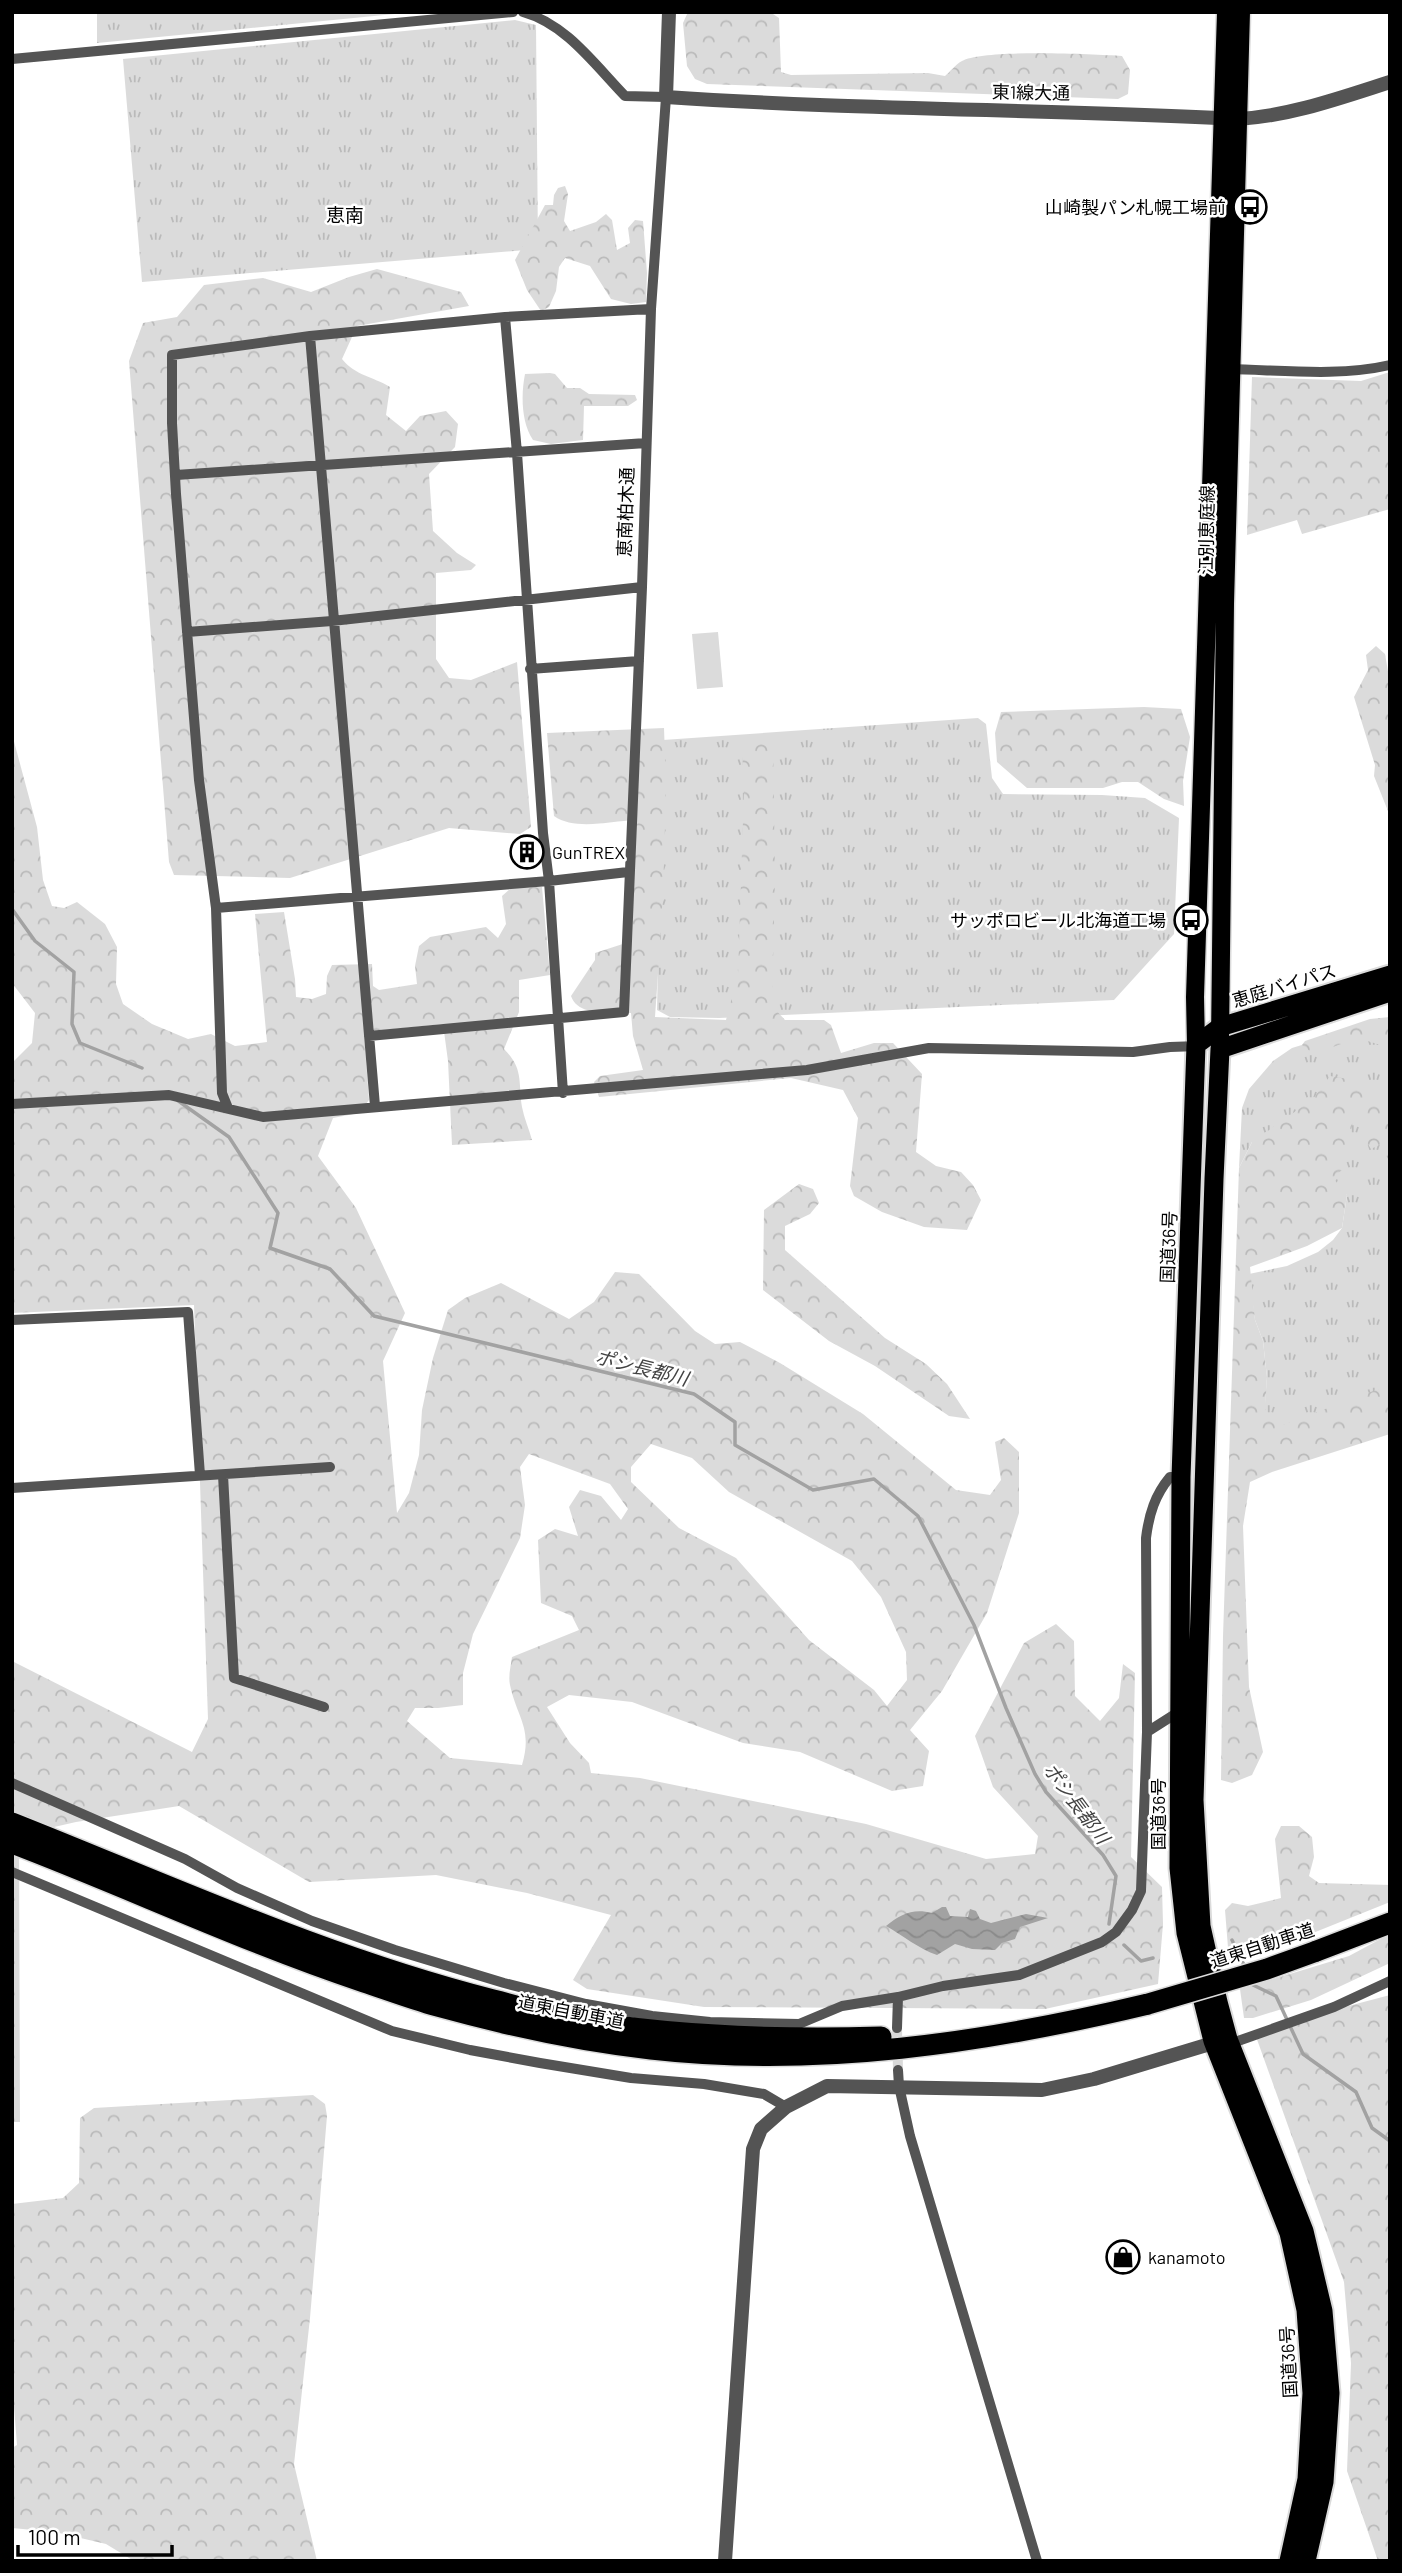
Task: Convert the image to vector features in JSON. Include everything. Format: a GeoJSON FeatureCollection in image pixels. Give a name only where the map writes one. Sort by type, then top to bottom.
{"type":"FeatureCollection","features":[{"type":"Feature","properties":{"kind":"highway","name":"恵庭バイパス"},"geometry":{"type":"LineString","coordinates":[[1196,1045],[1220,1027],[1390,975]]}},
{"type":"Feature","properties":{"kind":"highway"},"geometry":{"type":"LineString","coordinates":[[1220,1049],[1390,992]]}},
{"type":"Feature","properties":{"kind":"highway","name":"国道36号"},"geometry":{"type":"LineString","coordinates":[[1196,1045],[1181,1478],[1179,1868],[1186,1933],[1226,2040],[1304,2231],[1323,2311],[1330,2393],[1324,2482],[1306,2561]]}},
{"type":"Feature","properties":{"kind":"highway","name":"国道36号"},"geometry":{"type":"LineString","coordinates":[[1220,1049],[1194,1800],[1201,1926],[1226,2040],[1289,2233],[1306,2310],[1312,2393],[1307,2479],[1289,2561]]}},
{"type":"Feature","properties":{"kind":"highway","name":"道東自動車道"},"geometry":{"type":"LineString","coordinates":[[12,1823],[216,1907],[322,1947],[443,1987],[568,2019],[736,2038],[819,2039],[920,2036],[991,2029],[1148,2004]]}},
{"type":"Feature","properties":{"kind":"highway","name":"道東自動車道"},"geometry":{"type":"LineString","coordinates":[[12,1843],[317,1966],[435,2006],[567,2036],[651,2049],[734,2055],[820,2055],[922,2047],[1062,2025],[1148,2004],[1314,1952],[1390,1923]]}},
{"type":"Feature","properties":{"kind":"main road","name":"江別恵庭線"},"geometry":{"type":"LineString","coordinates":[[1196,1045],[1195,970],[1222,368],[1230,119],[1226,12]]}},
{"type":"Feature","properties":{"kind":"main road","name":"江別恵庭線"},"geometry":{"type":"LineString","coordinates":[[1230,119],[1241,12]]}},
{"type":"Feature","properties":{"kind":"main road","name":"江別恵庭線"},"geometry":{"type":"LineString","coordinates":[[1220,1049],[1225,604],[1222,368]]}},
{"type":"Feature","properties":{"kind":"street"},"geometry":{"type":"LineString","coordinates":[[12,59],[513,12]]}},
{"type":"Feature","properties":{"kind":"street"},"geometry":{"type":"LineString","coordinates":[[523,12],[556,26],[625,96],[666,97]]}},
{"type":"Feature","properties":{"kind":"street","name":"恵南柏木通"},"geometry":{"type":"LineString","coordinates":[[558,1019],[624,1012],[651,309],[666,97],[669,12]]}},
{"type":"Feature","properties":{"kind":"street","name":"東1線大通"},"geometry":{"type":"LineString","coordinates":[[666,97],[783,105],[1230,119],[1258,118],[1306,109],[1390,82]]}},
{"type":"Feature","properties":{"kind":"street"},"geometry":{"type":"LineString","coordinates":[[228,1108],[222,1093],[216,908],[199,780],[187,632],[172,423],[172,355],[310,335],[505,317],[651,309]]}},
{"type":"Feature","properties":{"kind":"street"},"geometry":{"type":"LineString","coordinates":[[505,317],[563,1093]]}},
{"type":"Feature","properties":{"kind":"street"},"geometry":{"type":"LineString","coordinates":[[310,335],[374,1106]]}},
{"type":"Feature","properties":{"kind":"street"},"geometry":{"type":"LineString","coordinates":[[1222,368],[1326,371],[1371,369],[1390,365]]}},
{"type":"Feature","properties":{"kind":"street"},"geometry":{"type":"LineString","coordinates":[[176,475],[646,443]]}},
{"type":"Feature","properties":{"kind":"street"},"geometry":{"type":"LineString","coordinates":[[187,632],[332,621],[642,587]]}},
{"type":"Feature","properties":{"kind":"street"},"geometry":{"type":"LineString","coordinates":[[530,669],[639,661]]}},
{"type":"Feature","properties":{"kind":"street"},"geometry":{"type":"LineString","coordinates":[[216,908],[628,872]]}},
{"type":"Feature","properties":{"kind":"street"},"geometry":{"type":"LineString","coordinates":[[369,1036],[558,1019]]}},
{"type":"Feature","properties":{"kind":"street"},"geometry":{"type":"LineString","coordinates":[[12,1104],[169,1094],[263,1117],[807,1070],[929,1048],[1133,1052],[1196,1045],[1220,1049]]}},
{"type":"Feature","properties":{"kind":"street"},"geometry":{"type":"LineString","coordinates":[[12,1320],[188,1312],[200,1475]]}},
{"type":"Feature","properties":{"kind":"street"},"geometry":{"type":"LineString","coordinates":[[12,1488],[330,1467]]}},
{"type":"Feature","properties":{"kind":"street"},"geometry":{"type":"LineString","coordinates":[[223,1475],[234,1678],[324,1707]]}},
{"type":"Feature","properties":{"kind":"street"},"geometry":{"type":"LineString","coordinates":[[12,1783],[185,1859],[237,1888],[312,1921],[395,1950],[504,1983],[586,2004],[652,2016],[710,2022],[799,2024],[842,2006],[943,1986],[1019,1975],[1102,1942],[1116,1932],[1132,1910],[1141,1891],[1147,1732],[1146,1538],[1149,1518],[1159,1490],[1170,1477],[1181,1478]]}},
{"type":"Feature","properties":{"kind":"street"},"geometry":{"type":"LineString","coordinates":[[1147,1732],[1180,1711]]}},
{"type":"Feature","properties":{"kind":"street"},"geometry":{"type":"LineString","coordinates":[[12,1872],[392,2032],[553,2065],[631,2078],[704,2084],[764,2094],[786,2107]]}},
{"type":"Feature","properties":{"kind":"street"},"geometry":{"type":"LineString","coordinates":[[725,2561],[752,2149],[761,2129],[786,2107],[827,2086],[1042,2090],[1094,2079],[1334,2007],[1390,1980]]}},
{"type":"Feature","properties":{"kind":"street"},"geometry":{"type":"LineString","coordinates":[[897,2028],[898,1997]]}},
{"type":"Feature","properties":{"kind":"street"},"geometry":{"type":"LineString","coordinates":[[898,2070],[899,2086],[914,2149],[1037,2561]]}},
{"type":"Feature","properties":{"kind":"green space"},"geometry":{"type":"Polygon","coordinates":[[[97,12],[415,12],[97,43],[97,12]]]}},
{"type":"Feature","properties":{"kind":"green space"},"geometry":{"type":"Polygon","coordinates":[[[688,12],[770,12],[779,18],[781,72],[791,75],[928,73],[945,76],[962,61],[974,57],[1039,53],[1107,55],[1122,56],[1130,70],[1128,94],[1118,99],[707,84],[695,79],[687,66],[683,23],[688,12]]]}},
{"type":"Feature","properties":{"kind":"green space"},"geometry":{"type":"Polygon","coordinates":[[[515,20],[536,25],[538,249],[142,282],[123,59],[515,20]]]}},
{"type":"Feature","properties":{"kind":"green space"},"geometry":{"type":"Polygon","coordinates":[[[565,186],[568,194],[564,221],[570,231],[596,222],[606,214],[612,220],[617,250],[630,243],[628,228],[635,220],[643,221],[646,302],[631,304],[611,299],[590,266],[565,258],[559,267],[556,291],[549,307],[541,311],[527,290],[515,260],[545,205],[553,205],[558,188],[565,186]]]}},
{"type":"Feature","properties":{"kind":"green space"},"geometry":{"type":"Polygon","coordinates":[[[377,269],[461,292],[469,306],[357,326],[342,359],[359,372],[390,387],[386,415],[406,431],[420,416],[446,411],[458,424],[455,447],[429,474],[433,531],[457,553],[476,565],[471,570],[436,573],[436,659],[449,678],[471,680],[517,662],[531,827],[520,834],[449,828],[290,878],[174,875],[169,862],[129,361],[143,323],[177,317],[204,285],[263,278],[311,292],[377,269]]]}},
{"type":"Feature","properties":{"kind":"green space"},"geometry":{"type":"Polygon","coordinates":[[[1390,372],[1390,509],[1302,534],[1297,520],[1247,535],[1252,377],[1361,381],[1390,372]]]}},
{"type":"Feature","properties":{"kind":"green space"},"geometry":{"type":"Polygon","coordinates":[[[525,374],[555,374],[567,388],[580,388],[589,394],[635,395],[637,400],[628,406],[584,406],[583,440],[551,444],[533,440],[526,425],[523,408],[525,374]]]}},
{"type":"Feature","properties":{"kind":"green space"},"geometry":{"type":"Polygon","coordinates":[[[718,632],[723,687],[697,689],[692,634],[718,632]]]}},
{"type":"Feature","properties":{"kind":"green space"},"geometry":{"type":"Polygon","coordinates":[[[1376,646],[1385,654],[1390,683],[1390,816],[1374,776],[1375,765],[1354,697],[1368,670],[1366,655],[1376,646]]]}},
{"type":"Feature","properties":{"kind":"green space"},"geometry":{"type":"Polygon","coordinates":[[[1144,707],[1181,709],[1190,737],[1183,781],[1184,806],[1164,799],[1138,782],[1122,782],[1103,788],[1027,788],[997,762],[995,733],[1001,712],[1144,707]]]}},
{"type":"Feature","properties":{"kind":"green space"},"geometry":{"type":"Polygon","coordinates":[[[978,718],[986,724],[992,778],[1003,794],[1145,798],[1179,818],[1174,934],[1114,1000],[719,1018],[670,1017],[657,1010],[663,740],[978,718]]]}},
{"type":"Feature","properties":{"kind":"green space"},"geometry":{"type":"Polygon","coordinates":[[[664,728],[665,836],[655,1017],[726,1020],[738,975],[744,789],[742,745],[748,739],[773,739],[775,876],[772,1006],[785,1020],[824,1020],[831,1025],[841,1053],[874,1043],[893,1043],[922,1074],[916,1152],[936,1166],[961,1172],[973,1185],[981,1200],[967,1230],[924,1227],[882,1212],[854,1196],[850,1186],[858,1118],[843,1090],[791,1078],[599,1097],[594,1082],[600,1076],[643,1070],[633,1036],[631,1013],[588,1010],[575,1003],[571,996],[595,960],[595,953],[632,941],[635,820],[583,824],[563,821],[554,816],[547,733],[664,728]]]}},
{"type":"Feature","properties":{"kind":"green space"},"geometry":{"type":"Polygon","coordinates":[[[12,734],[37,827],[43,880],[52,906],[64,908],[77,902],[105,924],[117,947],[116,984],[123,1004],[152,1024],[188,1039],[211,1034],[235,1046],[267,1042],[255,914],[284,912],[296,997],[312,999],[326,994],[327,976],[332,965],[372,964],[373,986],[379,990],[417,984],[415,966],[419,946],[430,937],[486,927],[498,938],[506,924],[502,896],[511,888],[542,887],[550,975],[519,980],[519,1012],[504,1049],[515,1063],[519,1076],[522,1107],[532,1140],[452,1145],[448,1061],[443,1024],[364,1032],[369,1100],[359,1113],[333,1118],[318,1156],[356,1208],[405,1313],[383,1361],[397,1513],[409,1493],[419,1455],[422,1410],[433,1358],[448,1310],[465,1298],[501,1283],[569,1319],[594,1302],[615,1272],[639,1274],[695,1331],[715,1344],[740,1342],[780,1363],[863,1414],[956,1490],[990,1495],[1001,1480],[995,1442],[1004,1438],[1019,1452],[1019,1513],[987,1613],[942,1691],[910,1730],[929,1751],[923,1786],[892,1791],[800,1752],[743,1743],[632,1702],[569,1695],[547,1707],[570,1743],[589,1763],[591,1773],[640,1778],[866,1824],[986,1859],[1035,1854],[1038,1836],[993,1787],[975,1736],[1024,1643],[1056,1624],[1074,1641],[1075,1696],[1100,1721],[1119,1698],[1123,1664],[1135,1673],[1131,1857],[1162,1887],[1163,1924],[1158,1984],[1045,2009],[704,2007],[587,1989],[573,1980],[611,1915],[527,1893],[436,1875],[309,1882],[179,1806],[76,1822],[19,1835],[20,2122],[12,2122],[12,1661],[192,1752],[208,1719],[194,1305],[12,1313],[12,1063],[32,1043],[35,1013],[12,983],[12,734]],[[651,1444],[631,1467],[631,1482],[679,1528],[736,1558],[809,1640],[874,1690],[887,1706],[907,1680],[906,1652],[881,1597],[852,1561],[729,1492],[692,1458],[651,1444]],[[529,1454],[520,1467],[525,1505],[520,1538],[473,1634],[463,1673],[463,1705],[415,1708],[407,1721],[450,1758],[522,1765],[526,1742],[523,1723],[510,1685],[512,1657],[579,1630],[572,1616],[541,1603],[538,1540],[555,1529],[578,1536],[569,1507],[580,1490],[601,1496],[621,1520],[628,1509],[610,1484],[529,1454]]]}},
{"type":"Feature","properties":{"kind":"green space"},"geometry":{"type":"Polygon","coordinates":[[[1390,1017],[1390,1048],[1358,1038],[1313,1054],[1302,1045],[1305,1041],[1370,1019],[1390,1017]]]}},
{"type":"Feature","properties":{"kind":"green space"},"geometry":{"type":"Polygon","coordinates":[[[1390,1018],[1390,1392],[1272,1430],[1264,1416],[1267,1377],[1263,1341],[1255,1320],[1249,1274],[1287,1266],[1318,1252],[1333,1240],[1342,1228],[1347,1195],[1252,1142],[1239,1168],[1242,1108],[1249,1089],[1273,1061],[1292,1048],[1390,1018]]]}},
{"type":"Feature","properties":{"kind":"green space"},"geometry":{"type":"Polygon","coordinates":[[[1330,1076],[1348,1079],[1390,1111],[1390,1164],[1381,1144],[1371,1149],[1364,1138],[1367,1116],[1355,1111],[1343,1169],[1333,1178],[1347,1195],[1342,1228],[1307,1246],[1250,1267],[1255,1320],[1263,1341],[1267,1377],[1265,1409],[1277,1427],[1384,1387],[1390,1388],[1390,1434],[1272,1472],[1250,1482],[1243,1526],[1249,1687],[1263,1752],[1252,1775],[1232,1783],[1221,1780],[1223,1636],[1239,1168],[1252,1142],[1313,1099],[1330,1076]]]}},
{"type":"Feature","properties":{"kind":"green space"},"geometry":{"type":"Polygon","coordinates":[[[799,1184],[813,1189],[819,1203],[810,1214],[785,1226],[785,1250],[885,1338],[926,1364],[947,1384],[970,1419],[949,1416],[875,1366],[829,1341],[763,1290],[764,1210],[799,1184]]]}},
{"type":"Feature","properties":{"kind":"green space"},"geometry":{"type":"Polygon","coordinates":[[[1281,1826],[1299,1826],[1312,1837],[1314,1857],[1309,1876],[1319,1883],[1390,1885],[1390,1902],[1303,1937],[1229,1960],[1225,1910],[1232,1903],[1248,1906],[1281,1898],[1275,1839],[1281,1826]]]}},
{"type":"Feature","properties":{"kind":"green space"},"geometry":{"type":"Polygon","coordinates":[[[1390,1934],[1390,1963],[1311,2000],[1253,2018],[1244,2018],[1240,1989],[1349,1956],[1390,1934]]]}},
{"type":"Feature","properties":{"kind":"green space"},"geometry":{"type":"Polygon","coordinates":[[[1390,1995],[1390,2561],[1378,2561],[1347,2471],[1351,2363],[1344,2282],[1254,2031],[1390,1995]]]}},
{"type":"Feature","properties":{"kind":"green space"},"geometry":{"type":"Polygon","coordinates":[[[313,2095],[325,2104],[327,2116],[310,2318],[294,2464],[317,2561],[134,2561],[106,2544],[55,2532],[12,2528],[12,2448],[17,2445],[12,2382],[12,2204],[63,2198],[79,2183],[80,2118],[94,2108],[313,2095]]]}},
{"type":"Feature","properties":{"kind":"water"},"geometry":{"type":"Polygon","coordinates":[[[946,1907],[950,1916],[968,1917],[970,1909],[976,1911],[980,1919],[991,1923],[1026,1914],[1048,1918],[1020,1927],[1015,1939],[1002,1943],[995,1950],[972,1949],[955,1944],[937,1955],[886,1926],[908,1913],[932,1913],[946,1907]]]}},
{"type":"Feature","properties":{"kind":"waterway","name":"ポシ長都川"},"geometry":{"type":"LineString","coordinates":[[12,909],[35,941],[74,972],[72,1024],[80,1043],[142,1068]]}},
{"type":"Feature","properties":{"kind":"waterway","name":"ポシ長都川"},"geometry":{"type":"LineString","coordinates":[[177,1100],[229,1137],[278,1213],[270,1248],[330,1269],[374,1316],[694,1394],[735,1422],[735,1445],[813,1490],[874,1479],[918,1516],[974,1625],[1035,1774],[1046,1792],[1103,1855],[1116,1876],[1109,1924]]}},
{"type":"Feature","properties":{"kind":"waterway","name":"ポシ長都川"},"geometry":{"type":"LineString","coordinates":[[1232,1940],[1245,1967]]}},
{"type":"Feature","properties":{"kind":"waterway","name":"ポシ長都川"},"geometry":{"type":"LineString","coordinates":[[1124,1945],[1141,1961],[1153,1958]]}},
{"type":"Feature","properties":{"kind":"waterway","name":"ポシ長都川"},"geometry":{"type":"LineString","coordinates":[[1251,1980],[1253,1985],[1276,1996],[1303,2054],[1356,2092],[1372,2128],[1390,2141]]}},
{"type":"Feature","properties":{"kind":"tunnel"},"geometry":{"type":"LineString","coordinates":[[897,2028],[898,2070]]}},
{"type":"Feature","properties":{"kind":"place","name":"山崎製パン札幌工場前"},"geometry":{"type":"Point","coordinates":[1250,207]}},
{"type":"Feature","properties":{"kind":"place","name":"GunTREX"},"geometry":{"type":"Point","coordinates":[527,852]}},
{"type":"Feature","properties":{"kind":"place","name":"サッポロビール北海道工場"},"geometry":{"type":"Point","coordinates":[1191,920]}},
{"type":"Feature","properties":{"kind":"place","name":"kanamoto"},"geometry":{"type":"Point","coordinates":[1123,2257]}},
{"type":"Feature","properties":{"kind":"district","name":"恵南"},"geometry":{"type":"Point","coordinates":[345,214]}}]}
